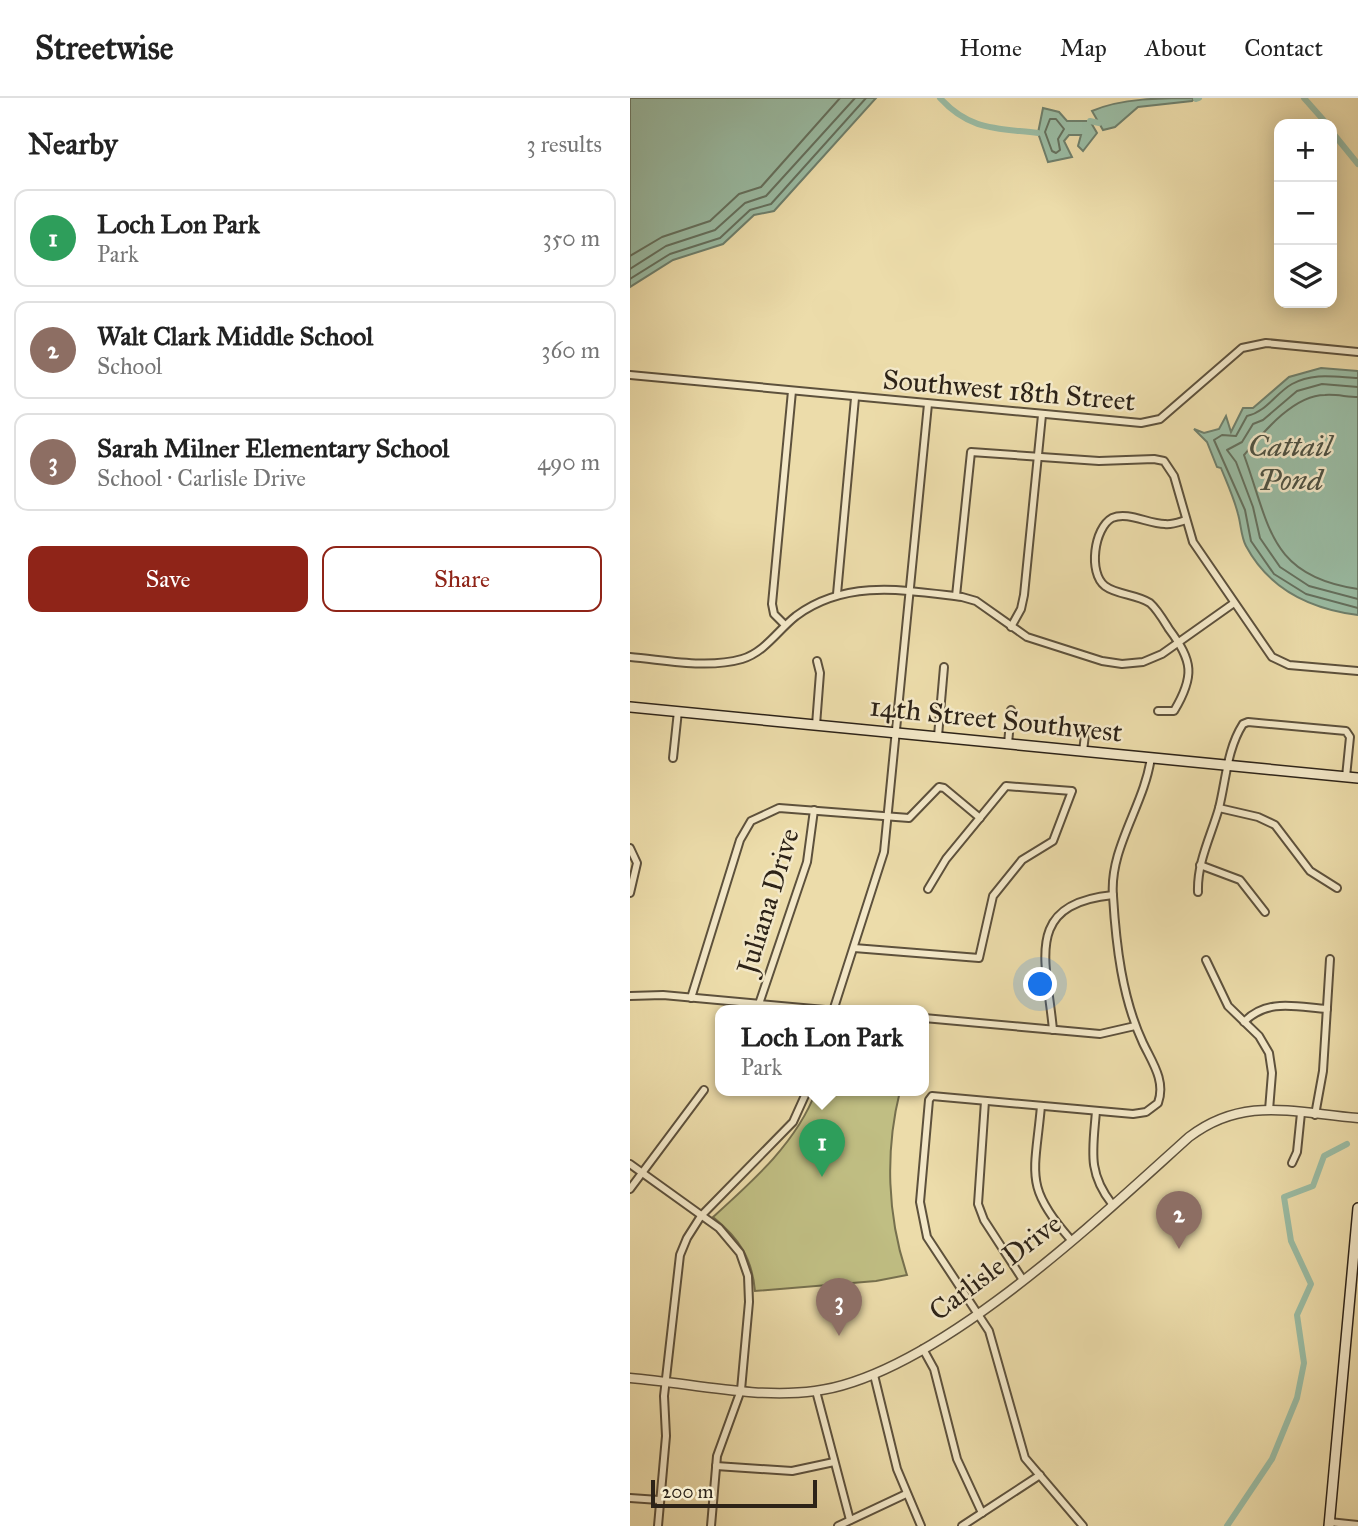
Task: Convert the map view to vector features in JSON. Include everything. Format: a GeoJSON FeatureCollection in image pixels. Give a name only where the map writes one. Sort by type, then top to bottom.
{"type":"FeatureCollection","features":[{"type":"Feature","properties":{"kind":"main road","name":"14th Street Southwest"},"geometry":{"type":"LineString","coordinates":[[630,707],[1358,778]]}},
{"type":"Feature","properties":{"kind":"main road"},"geometry":{"type":"LineString","coordinates":[[1329,1524],[1358,1208]]}},
{"type":"Feature","properties":{"kind":"street","name":"Southwest 18th Street"},"geometry":{"type":"LineString","coordinates":[[630,375],[1042,415],[1151,422],[1160,419],[1242,348],[1266,343],[1358,352]]}},
{"type":"Feature","properties":{"kind":"street"},"geometry":{"type":"LineString","coordinates":[[785,625],[774,614],[772,604],[792,391]]}},
{"type":"Feature","properties":{"kind":"street"},"geometry":{"type":"LineString","coordinates":[[836,594],[855,398]]}},
{"type":"Feature","properties":{"kind":"street"},"geometry":{"type":"LineString","coordinates":[[836,1005],[884,852],[928,404]]}},
{"type":"Feature","properties":{"kind":"street"},"geometry":{"type":"LineString","coordinates":[[1011,627],[1021,609],[1024,595],[1042,415]]}},
{"type":"Feature","properties":{"kind":"street"},"geometry":{"type":"LineString","coordinates":[[956,596],[970,454],[979,451],[1099,461],[1148,458],[1164,461],[1174,476],[1195,545],[1269,653],[1279,662],[1358,671]]}},
{"type":"Feature","properties":{"kind":"street"},"geometry":{"type":"LineString","coordinates":[[1158,711],[1174,711],[1189,681],[1189,664],[1179,642],[1150,604],[1102,583],[1096,565],[1099,534],[1111,519],[1124,516],[1164,524],[1186,520]]}},
{"type":"Feature","properties":{"kind":"street"},"geometry":{"type":"LineString","coordinates":[[630,657],[707,664],[734,661],[756,652],[809,607],[836,594],[866,589],[956,596],[976,601],[1027,637],[1116,663],[1150,660],[1234,603]]}},
{"type":"Feature","properties":{"kind":"street"},"geometry":{"type":"LineString","coordinates":[[816,725],[820,673],[817,661]]}},
{"type":"Feature","properties":{"kind":"street"},"geometry":{"type":"LineString","coordinates":[[938,736],[944,667]]}},
{"type":"Feature","properties":{"kind":"street"},"geometry":{"type":"LineString","coordinates":[[1008,744],[1010,710]]}},
{"type":"Feature","properties":{"kind":"street"},"geometry":{"type":"LineString","coordinates":[[673,758],[678,711]]}},
{"type":"Feature","properties":{"kind":"street"},"geometry":{"type":"LineString","coordinates":[[1198,892],[1200,865],[1219,807],[1227,765],[1239,729],[1245,722],[1343,730],[1350,737],[1346,777]]}},
{"type":"Feature","properties":{"kind":"street"},"geometry":{"type":"LineString","coordinates":[[1083,751],[1085,735]]}},
{"type":"Feature","properties":{"kind":"street"},"geometry":{"type":"LineString","coordinates":[[1083,1526],[1020,1447],[992,1339],[978,1313],[929,1241],[922,1222],[920,1202],[929,1098],[938,1096],[1142,1113],[1158,1103],[1159,1077],[1135,1026],[1126,998],[1112,895],[1113,876],[1148,776],[1151,757]]}},
{"type":"Feature","properties":{"kind":"street"},"geometry":{"type":"LineString","coordinates":[[854,948],[980,957],[983,929],[993,896],[1022,860],[1053,841],[1072,793],[1008,785],[946,859],[928,889]]}},
{"type":"Feature","properties":{"kind":"street"},"geometry":{"type":"LineString","coordinates":[[691,998],[737,848],[747,826],[759,815],[772,809],[911,817],[939,787],[944,788],[980,818]]}},
{"type":"Feature","properties":{"kind":"street"},"geometry":{"type":"LineString","coordinates":[[1219,807],[1258,817],[1275,825],[1310,872],[1337,888]]}},
{"type":"Feature","properties":{"kind":"street","name":"Juliana Drive"},"geometry":{"type":"LineString","coordinates":[[759,1004],[807,862],[814,810]]}},
{"type":"Feature","properties":{"kind":"street"},"geometry":{"type":"LineString","coordinates":[[630,848],[637,863],[630,893]]}},
{"type":"Feature","properties":{"kind":"street"},"geometry":{"type":"LineString","coordinates":[[1200,865],[1240,880],[1265,912]]}},
{"type":"Feature","properties":{"kind":"street"},"geometry":{"type":"LineString","coordinates":[[1053,1030],[1046,948],[1050,928],[1055,918],[1072,903],[1087,897],[1112,895]]}},
{"type":"Feature","properties":{"kind":"street"},"geometry":{"type":"LineString","coordinates":[[1315,1115],[1330,959]]}},
{"type":"Feature","properties":{"kind":"street"},"geometry":{"type":"LineString","coordinates":[[1206,960],[1228,1006],[1265,1044],[1270,1059],[1269,1110]]}},
{"type":"Feature","properties":{"kind":"street"},"geometry":{"type":"LineString","coordinates":[[630,996],[650,994],[770,1005]]}},
{"type":"Feature","properties":{"kind":"street"},"geometry":{"type":"LineString","coordinates":[[1244,1022],[1259,1010],[1273,1005],[1327,1009]]}},
{"type":"Feature","properties":{"kind":"street"},"geometry":{"type":"LineString","coordinates":[[929,1019],[1100,1034],[1135,1026]]}},
{"type":"Feature","properties":{"kind":"street"},"geometry":{"type":"LineString","coordinates":[[630,1189],[704,1090]]}},
{"type":"Feature","properties":{"kind":"street"},"geometry":{"type":"LineString","coordinates":[[658,1526],[666,1436],[666,1381],[678,1263],[687,1238],[702,1216],[793,1122],[805,1096]]}},
{"type":"Feature","properties":{"kind":"street"},"geometry":{"type":"LineString","coordinates":[[985,1101],[978,1204],[984,1220],[1023,1280]]}},
{"type":"Feature","properties":{"kind":"street"},"geometry":{"type":"LineString","coordinates":[[1041,1106],[1036,1191],[1049,1216],[1071,1240]]}},
{"type":"Feature","properties":{"kind":"street","name":"Carlisle Drive"},"geometry":{"type":"LineString","coordinates":[[630,1378],[779,1394],[816,1391],[874,1375],[923,1349],[1023,1280],[1210,1122],[1241,1110],[1358,1118]]}},
{"type":"Feature","properties":{"kind":"street"},"geometry":{"type":"LineString","coordinates":[[1097,1111],[1093,1165],[1098,1184],[1112,1204]]}},
{"type":"Feature","properties":{"kind":"street"},"geometry":{"type":"LineString","coordinates":[[1292,1163],[1297,1152],[1301,1113]]}},
{"type":"Feature","properties":{"kind":"street"},"geometry":{"type":"LineString","coordinates":[[630,1164],[719,1228],[736,1246],[748,1276],[749,1302],[741,1390],[716,1466],[711,1526]]}},
{"type":"Feature","properties":{"kind":"street"},"geometry":{"type":"LineString","coordinates":[[923,1349],[934,1369],[957,1459],[982,1513]]}},
{"type":"Feature","properties":{"kind":"street"},"geometry":{"type":"LineString","coordinates":[[874,1375],[906,1494],[921,1526]]}},
{"type":"Feature","properties":{"kind":"street"},"geometry":{"type":"LineString","coordinates":[[816,1391],[850,1520]]}},
{"type":"Feature","properties":{"kind":"street"},"geometry":{"type":"LineString","coordinates":[[716,1466],[792,1471],[834,1462]]}},
{"type":"Feature","properties":{"kind":"street"},"geometry":{"type":"LineString","coordinates":[[962,1526],[1040,1475]]}},
{"type":"Feature","properties":{"kind":"street"},"geometry":{"type":"LineString","coordinates":[[838,1526],[906,1494]]}},
{"type":"Feature","properties":{"kind":"street"},"geometry":{"type":"LineString","coordinates":[[630,1497],[659,1500]]}},
{"type":"Feature","properties":{"kind":"street"},"geometry":{"type":"LineString","coordinates":[[1329,1524],[1358,1525]]}},
{"type":"Feature","properties":{"kind":"shaded area"},"geometry":{"type":"Polygon","coordinates":[[[814,1096],[899,1096],[892,1137],[890,1183],[895,1230],[907,1275],[876,1281],[755,1291],[751,1268],[743,1250],[713,1217],[772,1160],[808,1110],[814,1096]]]}},
{"type":"Feature","properties":{"kind":"water"},"geometry":{"type":"Polygon","coordinates":[[[630,98],[876,98],[774,211],[754,215],[723,244],[673,260],[630,287],[630,98]]]}},
{"type":"Feature","properties":{"kind":"water"},"geometry":{"type":"Polygon","coordinates":[[[1195,98],[1192,101],[1138,107],[1115,127],[1103,130],[1092,111],[1129,101],[1195,98]]]}},
{"type":"Feature","properties":{"kind":"water"},"geometry":{"type":"Polygon","coordinates":[[[1043,108],[1059,112],[1067,121],[1090,121],[1097,133],[1083,151],[1078,146],[1081,135],[1069,135],[1064,141],[1072,157],[1048,162],[1038,133],[1043,108]]]}},
{"type":"Feature","properties":{"kind":"water","name":"Cattail Pond"},"geometry":{"type":"Polygon","coordinates":[[[1321,368],[1358,371],[1358,615],[1308,602],[1279,585],[1255,561],[1244,542],[1236,508],[1221,468],[1217,467],[1207,442],[1194,429],[1204,433],[1219,429],[1226,416],[1231,432],[1243,408],[1253,408],[1289,377],[1321,368]]]}},
{"type":"Feature","properties":{"kind":"waterway"},"geometry":{"type":"LineString","coordinates":[[940,98],[951,109],[973,122],[1038,133]]}},
{"type":"Feature","properties":{"kind":"waterway"},"geometry":{"type":"LineString","coordinates":[[1304,98],[1323,119]]}},
{"type":"Feature","properties":{"kind":"waterway"},"geometry":{"type":"LineString","coordinates":[[1090,121],[1099,123]]}},
{"type":"Feature","properties":{"kind":"waterway"},"geometry":{"type":"LineString","coordinates":[[1337,138],[1358,164]]}},
{"type":"Feature","properties":{"kind":"waterway"},"geometry":{"type":"LineString","coordinates":[[1227,1526],[1272,1459],[1297,1398],[1304,1363],[1297,1315],[1311,1284],[1291,1241],[1284,1197],[1313,1186],[1324,1156],[1347,1144]]}},
{"type":"Feature","properties":{"kind":"place","name":"Loch Lon Park"},"geometry":{"type":"Point","coordinates":[822,1177]}},
{"type":"Feature","properties":{"kind":"place","name":"Walt Clark Middle School"},"geometry":{"type":"Point","coordinates":[1179,1249]}},
{"type":"Feature","properties":{"kind":"place","name":"Sarah Milner Elementary School"},"geometry":{"type":"Point","coordinates":[839,1336]}}]}
